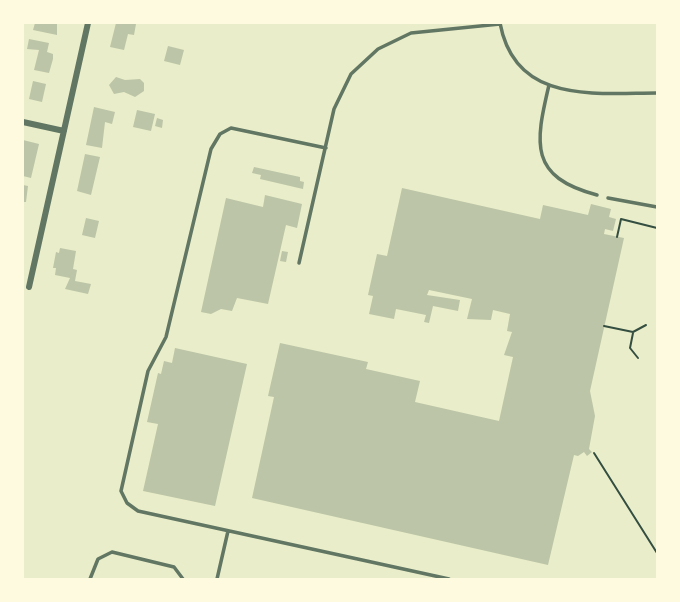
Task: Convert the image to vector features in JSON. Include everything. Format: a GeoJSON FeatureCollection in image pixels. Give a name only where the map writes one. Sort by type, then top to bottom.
{"type":"FeatureCollection","features":[{"type":"Feature","properties":{"kind":"street"},"geometry":{"type":"LineString","coordinates":[[29,287],[88,23]]}},
{"type":"Feature","properties":{"kind":"street"},"geometry":{"type":"LineString","coordinates":[[23,122],[64,131]]}},
{"type":"Feature","properties":{"kind":"lane"},"geometry":{"type":"LineString","coordinates":[[299,263],[334,109],[351,74],[378,49],[411,33],[500,24],[504,43],[514,63],[526,73],[550,85],[594,93],[657,93]]}},
{"type":"Feature","properties":{"kind":"lane"},"geometry":{"type":"LineString","coordinates":[[550,85],[541,121],[542,157],[549,171],[561,183],[597,195]]}},
{"type":"Feature","properties":{"kind":"lane"},"geometry":{"type":"LineString","coordinates":[[326,148],[231,128],[220,134],[206,164],[166,337],[148,371],[121,491],[127,503],[138,511],[449,579]]}},
{"type":"Feature","properties":{"kind":"lane"},"geometry":{"type":"LineString","coordinates":[[608,198],[657,207]]}},
{"type":"Feature","properties":{"kind":"lane"},"geometry":{"type":"LineString","coordinates":[[217,579],[228,531]]}},
{"type":"Feature","properties":{"kind":"lane"},"geometry":{"type":"LineString","coordinates":[[90,579],[98,559],[111,552],[174,567],[183,579]]}},
{"type":"Feature","properties":{"kind":"path"},"geometry":{"type":"LineString","coordinates":[[617,237],[621,219],[657,228]]}},
{"type":"Feature","properties":{"kind":"path"},"geometry":{"type":"LineString","coordinates":[[604,326],[634,332],[646,325]]}},
{"type":"Feature","properties":{"kind":"path"},"geometry":{"type":"LineString","coordinates":[[634,332],[630,348],[638,358]]}},
{"type":"Feature","properties":{"kind":"path"},"geometry":{"type":"LineString","coordinates":[[594,453],[657,553]]}},
{"type":"Feature","properties":{"kind":"building"},"geometry":{"type":"Polygon","coordinates":[[[35,23],[57,23],[57,35],[33,30],[35,23]]]}},
{"type":"Feature","properties":{"kind":"building"},"geometry":{"type":"Polygon","coordinates":[[[116,23],[136,24],[134,35],[128,34],[124,50],[110,47],[116,23]]]}},
{"type":"Feature","properties":{"kind":"building"},"geometry":{"type":"Polygon","coordinates":[[[29,39],[49,43],[47,52],[53,54],[53,59],[49,73],[34,70],[39,50],[27,49],[29,39]]]}},
{"type":"Feature","properties":{"kind":"building"},"geometry":{"type":"Polygon","coordinates":[[[168,46],[184,50],[180,65],[164,61],[168,46]]]}},
{"type":"Feature","properties":{"kind":"building"},"geometry":{"type":"Polygon","coordinates":[[[116,77],[125,80],[140,79],[144,83],[144,91],[135,97],[124,92],[114,94],[109,85],[116,77]]]}},
{"type":"Feature","properties":{"kind":"building"},"geometry":{"type":"Polygon","coordinates":[[[33,81],[46,84],[42,102],[29,99],[33,81]]]}},
{"type":"Feature","properties":{"kind":"building"},"geometry":{"type":"Polygon","coordinates":[[[94,107],[115,112],[112,124],[105,122],[102,148],[86,145],[94,107]]]}},
{"type":"Feature","properties":{"kind":"building"},"geometry":{"type":"Polygon","coordinates":[[[137,110],[155,114],[151,131],[133,127],[137,110]]]}},
{"type":"Feature","properties":{"kind":"building"},"geometry":{"type":"Polygon","coordinates":[[[157,118],[163,120],[162,128],[155,126],[157,118]]]}},
{"type":"Feature","properties":{"kind":"building"},"geometry":{"type":"Polygon","coordinates":[[[23,140],[39,144],[31,178],[23,176],[23,140]]]}},
{"type":"Feature","properties":{"kind":"building"},"geometry":{"type":"Polygon","coordinates":[[[85,154],[100,157],[91,195],[77,191],[85,154]]]}},
{"type":"Feature","properties":{"kind":"building"},"geometry":{"type":"Polygon","coordinates":[[[254,167],[300,177],[300,181],[304,182],[303,189],[260,179],[261,175],[252,173],[254,167]]]}},
{"type":"Feature","properties":{"kind":"building"},"geometry":{"type":"Polygon","coordinates":[[[23,185],[28,186],[26,202],[23,202],[23,185]]]}},
{"type":"Feature","properties":{"kind":"building"},"geometry":{"type":"Polygon","coordinates":[[[402,188],[540,219],[543,205],[588,215],[591,204],[611,209],[609,217],[616,219],[613,231],[605,229],[604,234],[624,238],[590,391],[595,416],[589,449],[592,452],[587,456],[584,452],[578,456],[574,455],[548,565],[252,498],[274,397],[268,396],[280,343],[368,362],[366,369],[420,381],[415,402],[499,421],[513,357],[504,355],[512,332],[507,331],[510,314],[493,310],[491,320],[467,319],[472,299],[429,290],[427,295],[460,300],[458,311],[433,306],[429,323],[424,322],[426,315],[396,309],[394,319],[369,314],[373,296],[368,295],[377,254],[387,256],[402,188]]]}},
{"type":"Feature","properties":{"kind":"building"},"geometry":{"type":"Polygon","coordinates":[[[265,195],[302,204],[297,228],[286,225],[268,304],[237,298],[232,311],[221,309],[211,314],[201,312],[226,198],[263,207],[265,195]]]}},
{"type":"Feature","properties":{"kind":"building"},"geometry":{"type":"Polygon","coordinates":[[[86,218],[99,221],[95,238],[82,235],[86,218]]]}},
{"type":"Feature","properties":{"kind":"building"},"geometry":{"type":"Polygon","coordinates":[[[60,248],[76,251],[73,269],[77,270],[75,281],[91,284],[88,294],[65,289],[70,278],[55,275],[56,268],[53,268],[56,252],[59,253],[60,248]]]}},
{"type":"Feature","properties":{"kind":"building"},"geometry":{"type":"Polygon","coordinates":[[[282,251],[288,252],[286,262],[280,261],[282,251]]]}},
{"type":"Feature","properties":{"kind":"building"},"geometry":{"type":"Polygon","coordinates":[[[175,348],[247,364],[215,506],[143,491],[158,424],[147,422],[158,373],[161,374],[164,361],[172,363],[175,348]]]}}]}
